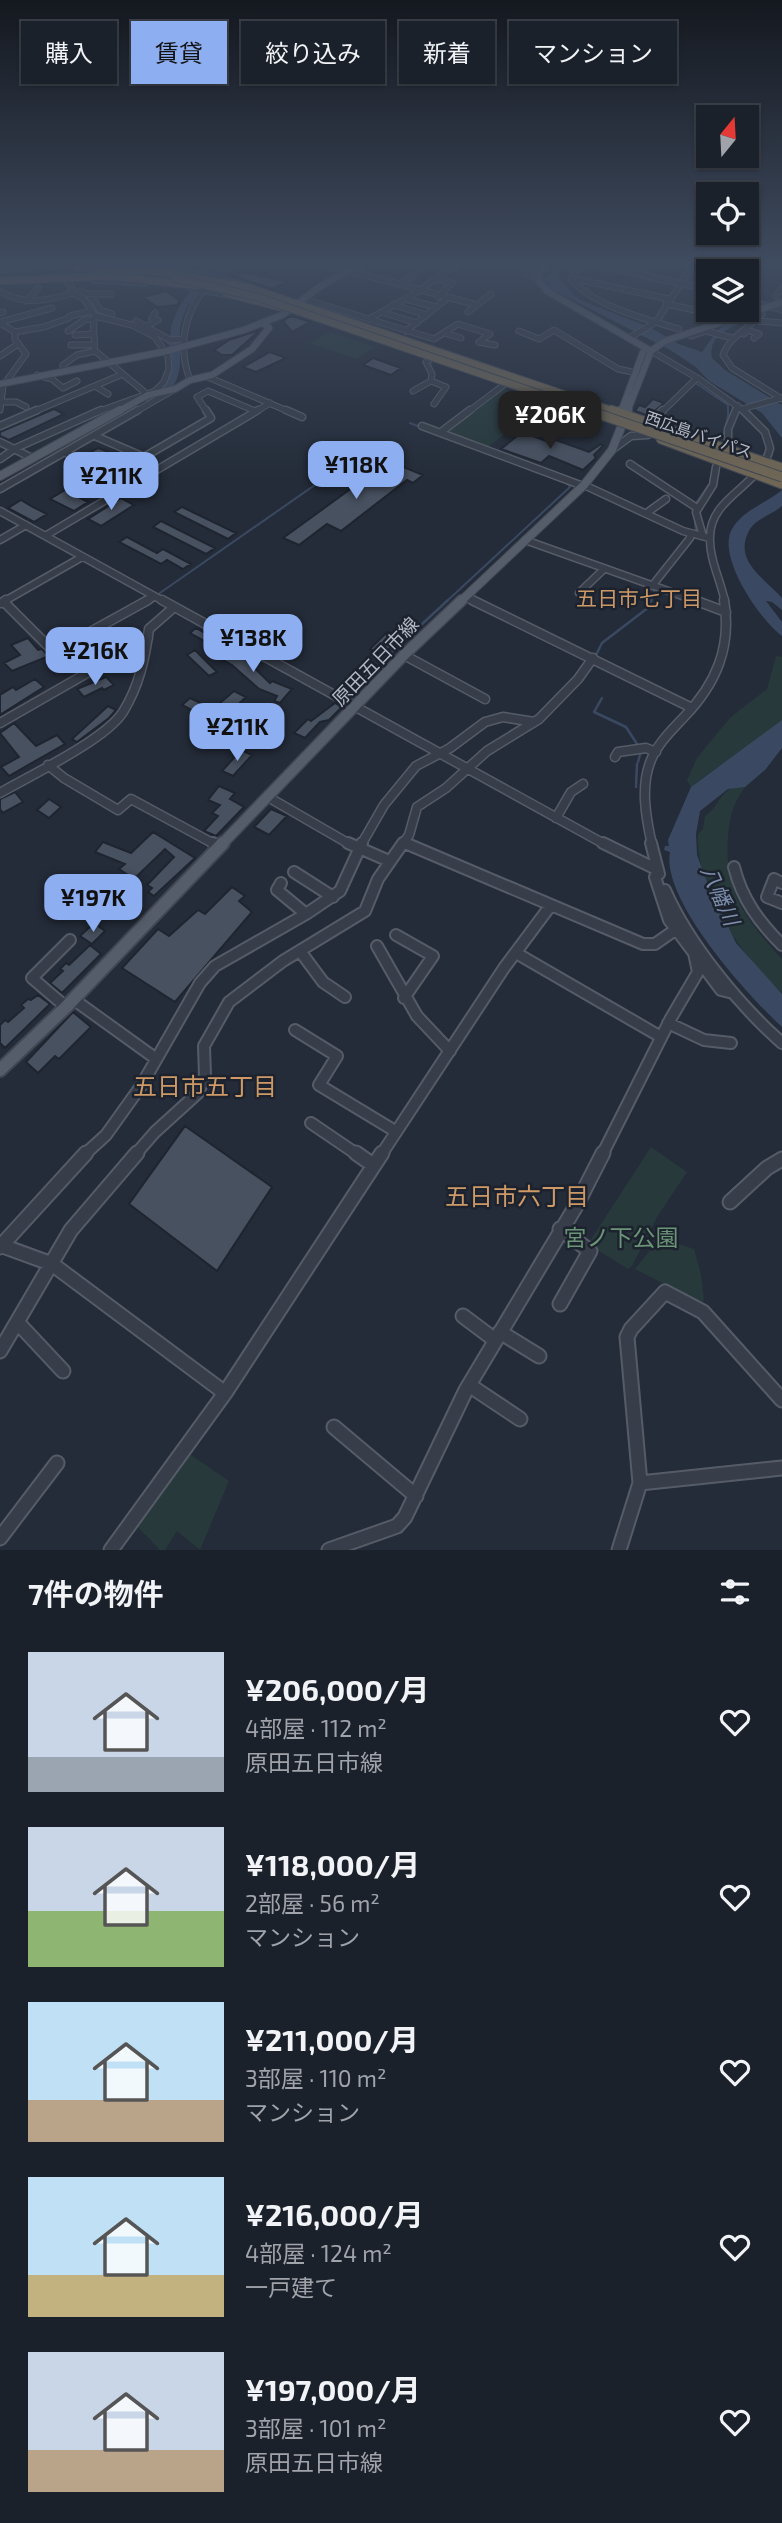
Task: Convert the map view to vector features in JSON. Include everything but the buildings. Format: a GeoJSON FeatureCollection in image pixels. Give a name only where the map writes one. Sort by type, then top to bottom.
{"type":"FeatureCollection","features":[{"type":"Feature","properties":{"kind":"highway","name":"西広島バイパス"},"geometry":{"type":"LineString","coordinates":[[366,334],[505,384],[649,424],[768,463],[782,472]]}},
{"type":"Feature","properties":{"kind":"highway","name":"西広島バイパス"},"geometry":{"type":"LineString","coordinates":[[367,334],[782,472]]}},
{"type":"Feature","properties":{"kind":"highway","name":"西広島バイパス"},"geometry":{"type":"LineString","coordinates":[[382,334],[502,371],[622,418],[648,435],[757,475]]}},
{"type":"Feature","properties":{"kind":"highway"},"geometry":{"type":"LineString","coordinates":[[757,475],[782,484]]}},
{"type":"Feature","properties":{"kind":"main road"},"geometry":{"type":"LineString","coordinates":[[3,383],[168,351],[182,343],[217,334]]}},
{"type":"Feature","properties":{"kind":"main road"},"geometry":{"type":"LineString","coordinates":[[0,476],[151,394],[173,389],[190,380],[208,377],[257,345],[265,334]]}},
{"type":"Feature","properties":{"kind":"main road"},"geometry":{"type":"LineString","coordinates":[[625,334],[650,347],[677,334]]}},
{"type":"Feature","properties":{"kind":"main road","name":"原田五日市線"},"geometry":{"type":"LineString","coordinates":[[2,1064],[70,1003],[404,655],[583,485],[612,450],[633,373],[650,347]]}},
{"type":"Feature","properties":{"kind":"main road","name":"原田五日市線"},"geometry":{"type":"LineString","coordinates":[[622,418],[642,374],[650,347]]}},
{"type":"Feature","properties":{"kind":"street"},"geometry":{"type":"LineString","coordinates":[[0,411],[3,383],[25,356],[16,334]]}},
{"type":"Feature","properties":{"kind":"street"},"geometry":{"type":"LineString","coordinates":[[75,335],[88,334]]}},
{"type":"Feature","properties":{"kind":"street"},"geometry":{"type":"LineString","coordinates":[[94,334],[94,348]]}},
{"type":"Feature","properties":{"kind":"street"},"geometry":{"type":"LineString","coordinates":[[0,459],[16,449],[121,402],[151,394],[167,376],[168,351],[164,344],[150,334]]}},
{"type":"Feature","properties":{"kind":"street"},"geometry":{"type":"LineString","coordinates":[[162,334],[182,343]]}},
{"type":"Feature","properties":{"kind":"street"},"geometry":{"type":"LineString","coordinates":[[184,334],[182,343],[190,380]]}},
{"type":"Feature","properties":{"kind":"street"},"geometry":{"type":"LineString","coordinates":[[418,334],[434,339],[443,334]]}},
{"type":"Feature","properties":{"kind":"street"},"geometry":{"type":"LineString","coordinates":[[449,334],[461,338]]}},
{"type":"Feature","properties":{"kind":"street"},"geometry":{"type":"LineString","coordinates":[[490,334],[479,342],[495,345]]}},
{"type":"Feature","properties":{"kind":"street"},"geometry":{"type":"LineString","coordinates":[[527,334],[539,339],[547,334]]}},
{"type":"Feature","properties":{"kind":"street"},"geometry":{"type":"LineString","coordinates":[[561,334],[618,369],[642,374]]}},
{"type":"Feature","properties":{"kind":"street"},"geometry":{"type":"LineString","coordinates":[[630,337],[635,334]]}},
{"type":"Feature","properties":{"kind":"street"},"geometry":{"type":"LineString","coordinates":[[691,336],[696,334]]}},
{"type":"Feature","properties":{"kind":"street"},"geometry":{"type":"LineString","coordinates":[[722,334],[730,338]]}},
{"type":"Feature","properties":{"kind":"street"},"geometry":{"type":"LineString","coordinates":[[738,334],[730,338],[723,349],[726,362],[781,398]]}},
{"type":"Feature","properties":{"kind":"street"},"geometry":{"type":"LineString","coordinates":[[741,338],[743,334]]}},
{"type":"Feature","properties":{"kind":"street"},"geometry":{"type":"LineString","coordinates":[[754,338],[759,334]]}},
{"type":"Feature","properties":{"kind":"street"},"geometry":{"type":"LineString","coordinates":[[0,356],[18,344]]}},
{"type":"Feature","properties":{"kind":"street"},"geometry":{"type":"LineString","coordinates":[[71,345],[94,348],[107,362],[151,394]]}},
{"type":"Feature","properties":{"kind":"street"},"geometry":{"type":"LineString","coordinates":[[650,347],[742,407],[766,432],[770,444],[768,463],[719,509],[706,536]]}},
{"type":"Feature","properties":{"kind":"street"},"geometry":{"type":"LineString","coordinates":[[63,370],[63,365],[69,359],[94,348]]}},
{"type":"Feature","properties":{"kind":"street"},"geometry":{"type":"LineString","coordinates":[[431,359],[426,362],[432,374],[431,381]]}},
{"type":"Feature","properties":{"kind":"street"},"geometry":{"type":"LineString","coordinates":[[0,426],[123,374]]}},
{"type":"Feature","properties":{"kind":"street"},"geometry":{"type":"LineString","coordinates":[[37,375],[52,379],[63,388],[77,381]]}},
{"type":"Feature","properties":{"kind":"street"},"geometry":{"type":"LineString","coordinates":[[208,377],[302,417]]}},
{"type":"Feature","properties":{"kind":"street"},"geometry":{"type":"LineString","coordinates":[[649,424],[696,379]]}},
{"type":"Feature","properties":{"kind":"street"},"geometry":{"type":"LineString","coordinates":[[413,391],[431,381]]}},
{"type":"Feature","properties":{"kind":"street"},"geometry":{"type":"LineString","coordinates":[[428,397],[435,401],[446,387],[431,381]]}},
{"type":"Feature","properties":{"kind":"street"},"geometry":{"type":"LineString","coordinates":[[441,432],[505,384]]}},
{"type":"Feature","properties":{"kind":"street"},"geometry":{"type":"LineString","coordinates":[[95,386],[108,394]]}},
{"type":"Feature","properties":{"kind":"street"},"geometry":{"type":"LineString","coordinates":[[0,489],[173,389]]}},
{"type":"Feature","properties":{"kind":"street"},"geometry":{"type":"LineString","coordinates":[[95,436],[144,457],[211,418],[197,397],[208,391],[255,411]]}},
{"type":"Feature","properties":{"kind":"street"},"geometry":{"type":"LineString","coordinates":[[728,440],[728,429],[742,407],[781,398]]}},
{"type":"Feature","properties":{"kind":"street"},"geometry":{"type":"LineString","coordinates":[[3,402],[16,402],[26,407]]}},
{"type":"Feature","properties":{"kind":"street"},"geometry":{"type":"LineString","coordinates":[[45,536],[270,403]]}},
{"type":"Feature","properties":{"kind":"street"},"geometry":{"type":"LineString","coordinates":[[422,426],[583,485],[690,533],[706,536]]}},
{"type":"Feature","properties":{"kind":"street"},"geometry":{"type":"LineString","coordinates":[[193,428],[213,436]]}},
{"type":"Feature","properties":{"kind":"street"},"geometry":{"type":"LineString","coordinates":[[612,450],[631,436],[648,435]]}},
{"type":"Feature","properties":{"kind":"street"},"geometry":{"type":"LineString","coordinates":[[0,442],[32,458]]}},
{"type":"Feature","properties":{"kind":"street"},"geometry":{"type":"LineString","coordinates":[[66,453],[114,474]]}},
{"type":"Feature","properties":{"kind":"street"},"geometry":{"type":"LineString","coordinates":[[630,464],[697,509]]}},
{"type":"Feature","properties":{"kind":"street"},"geometry":{"type":"LineString","coordinates":[[716,467],[713,484],[697,509],[698,526],[706,536],[726,612],[724,650],[720,665],[707,690],[656,752],[646,778],[646,802],[658,870],[678,920],[759,1023],[782,1043]]}},
{"type":"Feature","properties":{"kind":"street"},"geometry":{"type":"LineString","coordinates":[[96,485],[82,478],[99,468]]}},
{"type":"Feature","properties":{"kind":"street"},"geometry":{"type":"LineString","coordinates":[[648,512],[666,499]]}},
{"type":"Feature","properties":{"kind":"street"},"geometry":{"type":"LineString","coordinates":[[0,511],[631,859],[658,870]]}},
{"type":"Feature","properties":{"kind":"street"},"geometry":{"type":"LineString","coordinates":[[0,540],[26,525]]}},
{"type":"Feature","properties":{"kind":"street"},"geometry":{"type":"LineString","coordinates":[[652,586],[690,538],[690,533]]}},
{"type":"Feature","properties":{"kind":"street"},"geometry":{"type":"LineString","coordinates":[[525,540],[726,612]]}},
{"type":"Feature","properties":{"kind":"street"},"geometry":{"type":"LineString","coordinates":[[82,557],[2,603],[54,652],[154,597]]}},
{"type":"Feature","properties":{"kind":"street"},"geometry":{"type":"LineString","coordinates":[[579,593],[604,569]]}},
{"type":"Feature","properties":{"kind":"street"},"geometry":{"type":"LineString","coordinates":[[465,597],[692,708]]}},
{"type":"Feature","properties":{"kind":"street"},"geometry":{"type":"LineString","coordinates":[[0,793],[96,737],[122,714],[143,670],[149,629],[173,608]]}},
{"type":"Feature","properties":{"kind":"street"},"geometry":{"type":"LineString","coordinates":[[0,723],[148,638]]}},
{"type":"Feature","properties":{"kind":"street"},"geometry":{"type":"LineString","coordinates":[[404,655],[485,699]]}},
{"type":"Feature","properties":{"kind":"street"},"geometry":{"type":"LineString","coordinates":[[0,1351],[71,1230],[155,1132],[198,1093],[205,1076],[204,1046],[229,1002],[300,951],[365,911],[389,861],[409,835],[416,807],[446,788],[487,751],[534,722],[578,678],[593,658]]}},
{"type":"Feature","properties":{"kind":"street"},"geometry":{"type":"LineString","coordinates":[[225,1393],[52,1264],[0,1246],[75,1163],[106,1135],[142,1086],[155,1058],[200,983],[215,966],[334,897],[345,882],[358,849],[384,805],[416,766],[440,754],[479,725],[492,719],[534,722]]}},
{"type":"Feature","properties":{"kind":"street"},"geometry":{"type":"LineString","coordinates":[[615,757],[618,752],[646,748],[656,752]]}},
{"type":"Feature","properties":{"kind":"street"},"geometry":{"type":"LineString","coordinates":[[48,765],[64,778],[118,810],[131,799],[220,847]]}},
{"type":"Feature","properties":{"kind":"street"},"geometry":{"type":"LineString","coordinates":[[556,818],[570,792],[583,784]]}},
{"type":"Feature","properties":{"kind":"street"},"geometry":{"type":"LineString","coordinates":[[268,797],[358,849],[389,861]]}},
{"type":"Feature","properties":{"kind":"street"},"geometry":{"type":"LineString","coordinates":[[404,843],[643,944],[660,942],[675,930]]}},
{"type":"Feature","properties":{"kind":"street"},"geometry":{"type":"LineString","coordinates":[[734,867],[747,905],[782,946]]}},
{"type":"Feature","properties":{"kind":"street"},"geometry":{"type":"LineString","coordinates":[[658,870],[655,877],[662,902],[675,930],[721,990],[735,994]]}},
{"type":"Feature","properties":{"kind":"street"},"geometry":{"type":"LineString","coordinates":[[299,873],[334,897]]}},
{"type":"Feature","properties":{"kind":"street"},"geometry":{"type":"LineString","coordinates":[[782,883],[774,880],[767,897],[782,904]]}},
{"type":"Feature","properties":{"kind":"street"},"geometry":{"type":"LineString","coordinates":[[276,889],[306,914]]}},
{"type":"Feature","properties":{"kind":"street"},"geometry":{"type":"LineString","coordinates":[[111,1550],[225,1393],[395,1131],[551,905]]}},
{"type":"Feature","properties":{"kind":"street"},"geometry":{"type":"LineString","coordinates":[[396,935],[433,956],[404,998]]}},
{"type":"Feature","properties":{"kind":"street"},"geometry":{"type":"LineString","coordinates":[[70,940],[32,978],[155,1058]]}},
{"type":"Feature","properties":{"kind":"street"},"geometry":{"type":"LineString","coordinates":[[377,946],[422,1026],[450,1051]]}},
{"type":"Feature","properties":{"kind":"street"},"geometry":{"type":"LineString","coordinates":[[300,951],[323,982],[345,997]]}},
{"type":"Feature","properties":{"kind":"street"},"geometry":{"type":"LineString","coordinates":[[516,953],[661,1037]]}},
{"type":"Feature","properties":{"kind":"street"},"geometry":{"type":"LineString","coordinates":[[329,1550],[397,1526],[416,1496],[469,1385],[597,1167],[668,1023],[695,980],[698,972],[694,953]]}},
{"type":"Feature","properties":{"kind":"street"},"geometry":{"type":"LineString","coordinates":[[668,1023],[704,1040],[731,1043]]}},
{"type":"Feature","properties":{"kind":"street"},"geometry":{"type":"LineString","coordinates":[[295,1030],[337,1056],[319,1086],[395,1131]]}},
{"type":"Feature","properties":{"kind":"street"},"geometry":{"type":"LineString","coordinates":[[311,1123],[373,1166]]}},
{"type":"Feature","properties":{"kind":"street"},"geometry":{"type":"LineString","coordinates":[[730,1202],[767,1168],[782,1159]]}},
{"type":"Feature","properties":{"kind":"street"},"geometry":{"type":"LineString","coordinates":[[560,1230],[590,1251],[560,1304]]}},
{"type":"Feature","properties":{"kind":"street"},"geometry":{"type":"LineString","coordinates":[[619,1550],[640,1483],[627,1337],[631,1329],[665,1292],[703,1312],[782,1400]]}},
{"type":"Feature","properties":{"kind":"street"},"geometry":{"type":"LineString","coordinates":[[463,1316],[539,1356]]}},
{"type":"Feature","properties":{"kind":"street"},"geometry":{"type":"LineString","coordinates":[[18,1324],[63,1371]]}},
{"type":"Feature","properties":{"kind":"street"},"geometry":{"type":"LineString","coordinates":[[469,1385],[520,1419]]}},
{"type":"Feature","properties":{"kind":"street"},"geometry":{"type":"LineString","coordinates":[[334,1427],[416,1496]]}},
{"type":"Feature","properties":{"kind":"street"},"geometry":{"type":"LineString","coordinates":[[0,1538],[57,1463]]}},
{"type":"Feature","properties":{"kind":"street"},"geometry":{"type":"LineString","coordinates":[[640,1483],[782,1468]]}},
{"type":"Feature","properties":{"kind":"green space"},"geometry":{"type":"Polygon","coordinates":[[[325,334],[336,334],[375,347],[356,359],[310,343],[325,334]]]}},
{"type":"Feature","properties":{"kind":"green space"},"geometry":{"type":"Polygon","coordinates":[[[501,388],[544,403],[488,447],[449,433],[447,430],[501,388]]]}},
{"type":"Feature","properties":{"kind":"green space"},"geometry":{"type":"Polygon","coordinates":[[[776,656],[782,657],[782,720],[691,787],[687,780],[697,758],[731,717],[767,689],[776,656]]]}},
{"type":"Feature","properties":{"kind":"green space"},"geometry":{"type":"Polygon","coordinates":[[[735,787],[745,787],[732,811],[728,838],[730,874],[734,890],[748,918],[782,959],[782,993],[751,960],[724,921],[713,900],[699,856],[698,834],[703,829],[705,816],[726,792],[735,787]]]}},
{"type":"Feature","properties":{"kind":"green space","name":"宮ノ下公園"},"geometry":{"type":"Polygon","coordinates":[[[651,1147],[687,1172],[657,1217],[628,1269],[588,1244],[651,1147]]]}},
{"type":"Feature","properties":{"kind":"green space"},"geometry":{"type":"Polygon","coordinates":[[[672,1242],[694,1249],[701,1274],[704,1301],[699,1302],[635,1269],[651,1249],[672,1242]]]}},
{"type":"Feature","properties":{"kind":"green space"},"geometry":{"type":"Polygon","coordinates":[[[188,1453],[229,1481],[200,1550],[177,1531],[165,1550],[160,1550],[134,1523],[188,1453]]]}},
{"type":"Feature","properties":{"kind":"water"},"geometry":{"type":"Polygon","coordinates":[[[640,334],[662,334],[702,352],[715,334],[721,334],[713,345],[712,358],[725,370],[782,405],[782,438],[762,413],[709,381],[696,367],[640,334]]]}},
{"type":"Feature","properties":{"kind":"water"},"geometry":{"type":"Polygon","coordinates":[[[782,490],[782,506],[753,525],[745,540],[745,550],[752,567],[782,598],[782,610],[766,601],[782,622],[782,636],[763,616],[743,587],[730,555],[729,541],[732,529],[742,517],[782,490]]]}},
{"type":"Feature","properties":{"kind":"water"},"geometry":{"type":"Polygon","coordinates":[[[782,720],[782,748],[765,770],[745,787],[728,789],[700,811],[696,834],[697,855],[736,943],[782,994],[782,1027],[729,971],[710,946],[679,895],[671,872],[670,852],[664,850],[665,846],[669,846],[668,840],[691,787],[782,720]]]}},
{"type":"Feature","properties":{"kind":"waterway"},"geometry":{"type":"LineString","coordinates":[[150,400],[166,388],[176,372],[174,334]]}},
{"type":"Feature","properties":{"kind":"waterway"},"geometry":{"type":"LineString","coordinates":[[163,339],[174,348]]}},
{"type":"Feature","properties":{"kind":"waterway"},"geometry":{"type":"LineString","coordinates":[[697,384],[728,405],[728,415]]}},
{"type":"Feature","properties":{"kind":"waterway"},"geometry":{"type":"LineString","coordinates":[[724,434],[728,416]]}},
{"type":"Feature","properties":{"kind":"waterway"},"geometry":{"type":"LineString","coordinates":[[410,423],[420,427]]}},
{"type":"Feature","properties":{"kind":"waterway"},"geometry":{"type":"LineString","coordinates":[[157,595],[368,448]]}},
{"type":"Feature","properties":{"kind":"waterway"},"geometry":{"type":"LineString","coordinates":[[694,506],[710,483],[714,463]]}},
{"type":"Feature","properties":{"kind":"waterway"},"geometry":{"type":"LineString","coordinates":[[446,602],[570,487],[567,483]]}},
{"type":"Feature","properties":{"kind":"waterway"},"geometry":{"type":"LineString","coordinates":[[694,512],[696,532]]}},
{"type":"Feature","properties":{"kind":"waterway"},"geometry":{"type":"LineString","coordinates":[[657,585],[695,535]]}},
{"type":"Feature","properties":{"kind":"waterway"},"geometry":{"type":"LineString","coordinates":[[651,602],[655,589]]}},
{"type":"Feature","properties":{"kind":"waterway"},"geometry":{"type":"LineString","coordinates":[[380,663],[448,600]]}},
{"type":"Feature","properties":{"kind":"waterway"},"geometry":{"type":"LineString","coordinates":[[595,657],[602,643],[649,607],[651,600]]}},
{"type":"Feature","properties":{"kind":"waterway"},"geometry":{"type":"LineString","coordinates":[[346,698],[371,672]]}},
{"type":"Feature","properties":{"kind":"waterway"},"geometry":{"type":"LineString","coordinates":[[602,698],[594,712],[626,727],[639,747]]}},
{"type":"Feature","properties":{"kind":"waterway"},"geometry":{"type":"LineString","coordinates":[[638,762],[641,751]]}},
{"type":"Feature","properties":{"kind":"waterway"},"geometry":{"type":"LineString","coordinates":[[636,787],[637,764]]}},
{"type":"Feature","properties":{"kind":"district","name":"五日市七丁目"},"geometry":{"type":"Point","coordinates":[639,597]}},
{"type":"Feature","properties":{"kind":"district","name":"五日市五丁目"},"geometry":{"type":"Point","coordinates":[205,1085]}},
{"type":"Feature","properties":{"kind":"district","name":"五日市六丁目"},"geometry":{"type":"Point","coordinates":[517,1195]}},
{"type":"Feature","properties":{"kind":"water label","name":"八幡川"},"geometry":{"type":"Point","coordinates":[721,895]}}]}
